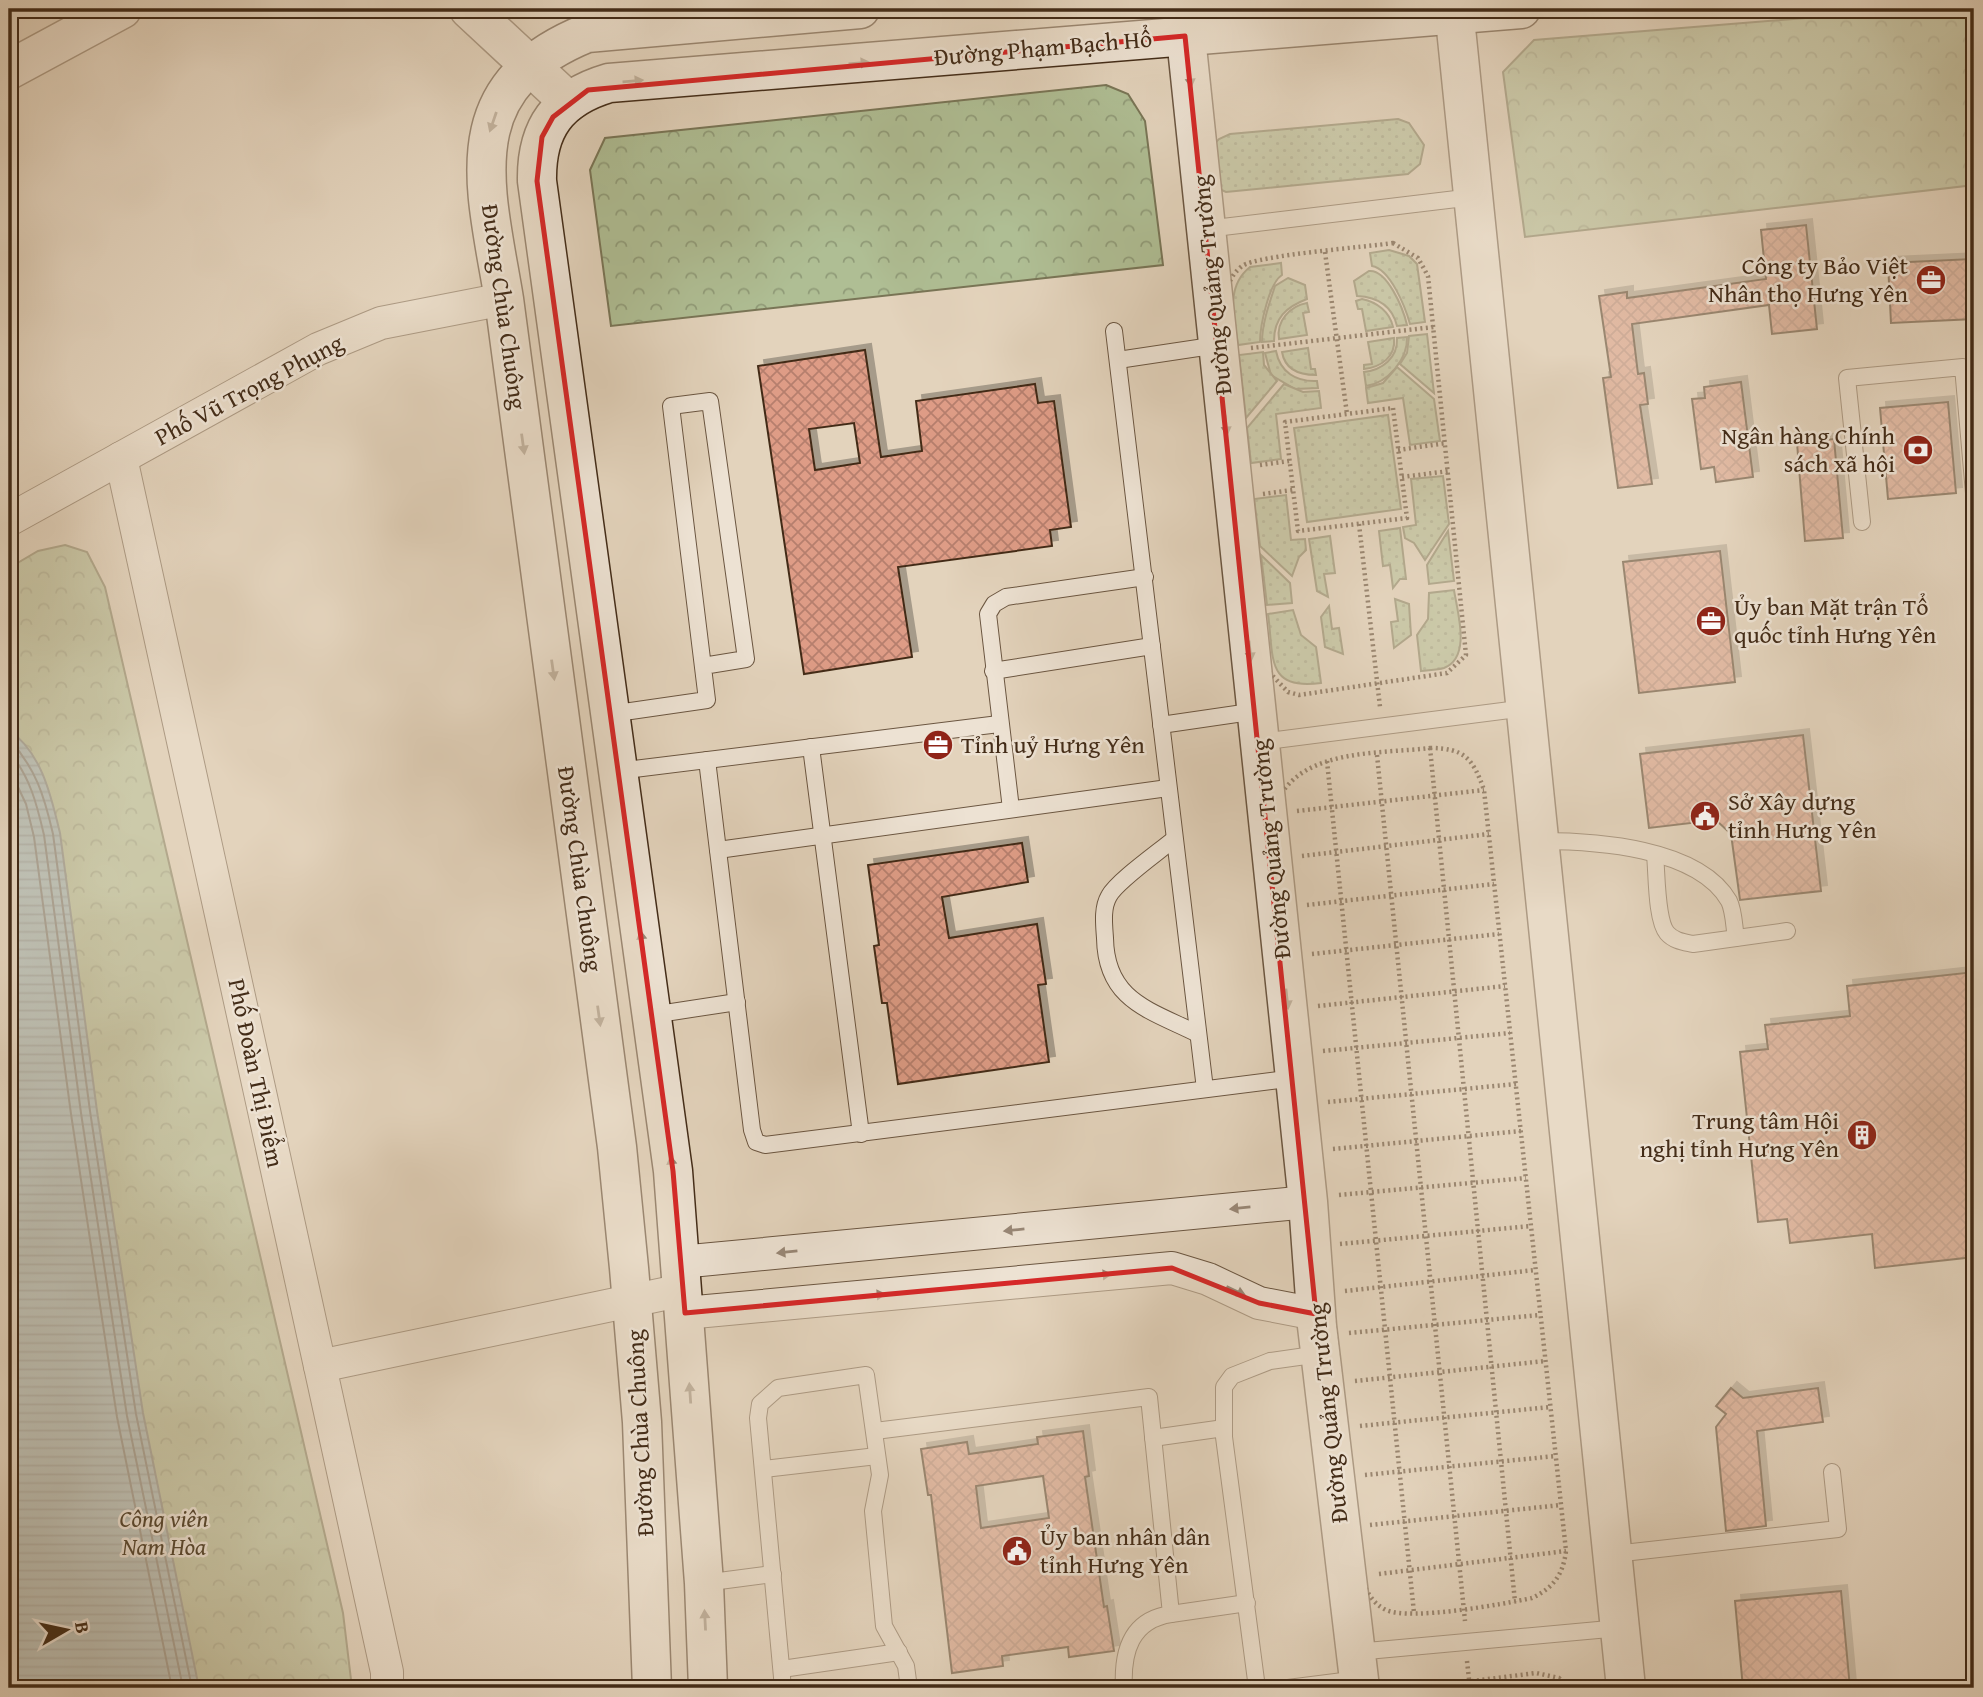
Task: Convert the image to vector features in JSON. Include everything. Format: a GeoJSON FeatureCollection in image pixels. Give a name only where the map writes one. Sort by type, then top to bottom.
{"type":"FeatureCollection","features":[{"type":"Feature","properties":{"kind":"main road"},"geometry":{"type":"LineString","coordinates":[[9,70],[122,9]]}},
{"type":"Feature","properties":{"kind":"main road"},"geometry":{"type":"LineString","coordinates":[[469,9],[569,102]]}},
{"type":"Feature","properties":{"kind":"main road"},"geometry":{"type":"LineString","coordinates":[[529,65],[556,46],[587,33],[860,9]]}},
{"type":"Feature","properties":{"kind":"main road","name":"Đường Phạm Bạch Hổ"},"geometry":{"type":"LineString","coordinates":[[569,102],[588,90],[609,83],[1184,22],[1521,9]]}},
{"type":"Feature","properties":{"kind":"main road"},"geometry":{"type":"LineString","coordinates":[[1454,12],[1626,1688]]}},
{"type":"Feature","properties":{"kind":"main road","name":"Đường Quảng Trường"},"geometry":{"type":"LineString","coordinates":[[1184,22],[1206,229],[1225,348],[1258,727],[1303,1078],[1358,1673]]}},
{"type":"Feature","properties":{"kind":"main road","name":"Đường Chùa Chuông"},"geometry":{"type":"LineString","coordinates":[[529,65],[507,91],[497,111],[485,155],[486,190],[504,299],[617,1147],[642,1422],[652,1688]]}},
{"type":"Feature","properties":{"kind":"main road","name":"Đường Chùa Chuông"},"geometry":{"type":"LineString","coordinates":[[569,102],[553,117],[542,137],[537,159],[537,181],[673,1171],[704,1583],[708,1688]]}},
{"type":"Feature","properties":{"kind":"main road"},"geometry":{"type":"LineString","coordinates":[[577,850],[628,842]]}},
{"type":"Feature","properties":{"kind":"street","name":"Phố Vũ Trọng Phụng"},"geometry":{"type":"LineString","coordinates":[[9,520],[318,349],[381,323],[504,299]]}},
{"type":"Feature","properties":{"kind":"street","name":"Phố Đoàn Thị Điểm"},"geometry":{"type":"LineString","coordinates":[[121,458],[387,1672],[387,1688]]}},
{"type":"Feature","properties":{"kind":"street"},"geometry":{"type":"LineString","coordinates":[[320,1366],[682,1289],[1314,1199]]}},
{"type":"Feature","properties":{"kind":"street"},"geometry":{"type":"LineString","coordinates":[[682,1289],[1172,1268],[1208,1279],[1328,1336]]}},
{"type":"Feature","properties":{"kind":"lane"},"geometry":{"type":"LineString","coordinates":[[1206,229],[1473,197]]}},
{"type":"Feature","properties":{"kind":"lane"},"geometry":{"type":"LineString","coordinates":[[1114,331],[1205,1089]]}},
{"type":"Feature","properties":{"kind":"lane"},"geometry":{"type":"LineString","coordinates":[[1118,360],[1225,348]]}},
{"type":"Feature","properties":{"kind":"lane"},"geometry":{"type":"LineString","coordinates":[[1862,522],[1847,378],[1963,367],[1974,493]]}},
{"type":"Feature","properties":{"kind":"lane"},"geometry":{"type":"LineString","coordinates":[[610,715],[707,700],[671,406],[710,401],[746,659],[703,666]]}},
{"type":"Feature","properties":{"kind":"lane"},"geometry":{"type":"LineString","coordinates":[[1011,809],[988,614],[994,604],[1006,597],[1144,577]]}},
{"type":"Feature","properties":{"kind":"lane"},"geometry":{"type":"LineString","coordinates":[[993,671],[1152,646]]}},
{"type":"Feature","properties":{"kind":"lane"},"geometry":{"type":"LineString","coordinates":[[1161,726],[1258,727],[1526,708]]}},
{"type":"Feature","properties":{"kind":"lane"},"geometry":{"type":"LineString","coordinates":[[618,771],[999,723]]}},
{"type":"Feature","properties":{"kind":"lane"},"geometry":{"type":"LineString","coordinates":[[811,747],[861,1134]]}},
{"type":"Feature","properties":{"kind":"lane"},"geometry":{"type":"LineString","coordinates":[[707,760],[752,1130],[757,1142],[765,1145],[861,1134],[1303,1078]]}},
{"type":"Feature","properties":{"kind":"lane"},"geometry":{"type":"LineString","coordinates":[[718,849],[1168,788]]}},
{"type":"Feature","properties":{"kind":"lane"},"geometry":{"type":"LineString","coordinates":[[1174,839],[1110,894],[1104,911],[1105,951],[1116,986],[1131,1002],[1198,1034]]}},
{"type":"Feature","properties":{"kind":"lane"},"geometry":{"type":"LineString","coordinates":[[1540,841],[1595,841],[1634,847],[1693,869],[1714,882],[1730,902],[1736,938]]}},
{"type":"Feature","properties":{"kind":"lane"},"geometry":{"type":"LineString","coordinates":[[1655,855],[1661,919],[1667,933],[1678,941],[1693,944],[1787,932]]}},
{"type":"Feature","properties":{"kind":"lane"},"geometry":{"type":"LineString","coordinates":[[652,1015],[737,1002]]}},
{"type":"Feature","properties":{"kind":"lane"},"geometry":{"type":"LineString","coordinates":[[1257,1688],[1224,1428],[1224,1387],[1233,1376],[1328,1336]]}},
{"type":"Feature","properties":{"kind":"lane"},"geometry":{"type":"LineString","coordinates":[[783,1688],[758,1418],[760,1404],[778,1388],[866,1375],[880,1475],[873,1511],[884,1626],[906,1666],[909,1688]]}},
{"type":"Feature","properties":{"kind":"lane"},"geometry":{"type":"LineString","coordinates":[[875,1431],[1149,1397],[1171,1614]]}},
{"type":"Feature","properties":{"kind":"lane"},"geometry":{"type":"LineString","coordinates":[[1153,1438],[1224,1428]]}},
{"type":"Feature","properties":{"kind":"lane"},"geometry":{"type":"LineString","coordinates":[[764,1469],[877,1456]]}},
{"type":"Feature","properties":{"kind":"lane"},"geometry":{"type":"LineString","coordinates":[[1614,1554],[1838,1529],[1832,1472]]}},
{"type":"Feature","properties":{"kind":"lane"},"geometry":{"type":"LineString","coordinates":[[704,1583],[774,1574]]}},
{"type":"Feature","properties":{"kind":"lane"},"geometry":{"type":"LineString","coordinates":[[1124,1688],[1123,1665],[1128,1645],[1141,1627],[1155,1616],[1247,1604]]}},
{"type":"Feature","properties":{"kind":"lane"},"geometry":{"type":"LineString","coordinates":[[1288,1688],[1358,1673],[1620,1628]]}},
{"type":"Feature","properties":{"kind":"lane"},"geometry":{"type":"LineString","coordinates":[[782,1669],[899,1652]]}},
{"type":"Feature","properties":{"kind":"path"},"geometry":{"type":"LineString","coordinates":[[1393,243],[1418,258],[1428,276],[1466,655],[1447,673],[1300,695],[1288,692],[1277,684],[1269,672],[1245,467],[1225,348],[1226,299],[1233,276],[1253,261],[1393,243]]}},
{"type":"Feature","properties":{"kind":"path"},"geometry":{"type":"LineString","coordinates":[[1325,252],[1347,414]]}},
{"type":"Feature","properties":{"kind":"path"},"geometry":{"type":"LineString","coordinates":[[1225,348],[1434,327]]}},
{"type":"Feature","properties":{"kind":"path"},"geometry":{"type":"LineString","coordinates":[[1393,408],[1407,518],[1298,531],[1285,422],[1347,414],[1393,408]]}},
{"type":"Feature","properties":{"kind":"path"},"geometry":{"type":"LineString","coordinates":[[1398,450],[1446,443]]}},
{"type":"Feature","properties":{"kind":"path"},"geometry":{"type":"LineString","coordinates":[[1245,467],[1290,461]]}},
{"type":"Feature","properties":{"kind":"path"},"geometry":{"type":"LineString","coordinates":[[1402,477],[1449,471]]}},
{"type":"Feature","properties":{"kind":"path"},"geometry":{"type":"LineString","coordinates":[[1248,496],[1293,491]]}},
{"type":"Feature","properties":{"kind":"path"},"geometry":{"type":"LineString","coordinates":[[1359,524],[1378,683]]}},
{"type":"Feature","properties":{"kind":"path"},"geometry":{"type":"LineString","coordinates":[[1430,748],[1516,1602]]}},
{"type":"Feature","properties":{"kind":"path"},"geometry":{"type":"LineString","coordinates":[[1430,748],[1448,748],[1462,753],[1475,766],[1484,790],[1566,1551],[1564,1567],[1548,1591],[1516,1602],[1414,1613],[1388,1611],[1368,1595],[1361,1577],[1345,1427],[1328,1336],[1325,1245],[1314,1199],[1315,1151],[1303,1078],[1300,1007],[1279,800],[1295,777],[1308,768],[1327,761],[1430,748]]}},
{"type":"Feature","properties":{"kind":"path"},"geometry":{"type":"LineString","coordinates":[[1377,755],[1464,1608]]}},
{"type":"Feature","properties":{"kind":"path"},"geometry":{"type":"LineString","coordinates":[[1327,761],[1414,1613]]}},
{"type":"Feature","properties":{"kind":"path"},"geometry":{"type":"LineString","coordinates":[[1279,813],[1484,790]]}},
{"type":"Feature","properties":{"kind":"path"},"geometry":{"type":"LineString","coordinates":[[1284,858],[1489,834]]}},
{"type":"Feature","properties":{"kind":"path"},"geometry":{"type":"LineString","coordinates":[[1289,908],[1494,884]]}},
{"type":"Feature","properties":{"kind":"path"},"geometry":{"type":"LineString","coordinates":[[1295,956],[1499,934]]}},
{"type":"Feature","properties":{"kind":"path"},"geometry":{"type":"LineString","coordinates":[[1300,1007],[1505,986]]}},
{"type":"Feature","properties":{"kind":"path"},"geometry":{"type":"LineString","coordinates":[[1303,1078],[1357,1048],[1510,1032]]}},
{"type":"Feature","properties":{"kind":"path"},"geometry":{"type":"LineString","coordinates":[[1303,1078],[1362,1099],[1516,1084]]}},
{"type":"Feature","properties":{"kind":"path"},"geometry":{"type":"LineString","coordinates":[[1315,1151],[1521,1131]]}},
{"type":"Feature","properties":{"kind":"path"},"geometry":{"type":"LineString","coordinates":[[1314,1199],[1526,1178]]}},
{"type":"Feature","properties":{"kind":"path"},"geometry":{"type":"LineString","coordinates":[[1325,1245],[1531,1226]]}},
{"type":"Feature","properties":{"kind":"path"},"geometry":{"type":"LineString","coordinates":[[1328,1336],[1381,1287],[1535,1270]]}},
{"type":"Feature","properties":{"kind":"path"},"geometry":{"type":"LineString","coordinates":[[1328,1336],[1540,1315]]}},
{"type":"Feature","properties":{"kind":"path"},"geometry":{"type":"LineString","coordinates":[[1328,1336],[1390,1377],[1545,1361]]}},
{"type":"Feature","properties":{"kind":"path"},"geometry":{"type":"LineString","coordinates":[[1345,1427],[1550,1407]]}},
{"type":"Feature","properties":{"kind":"path"},"geometry":{"type":"LineString","coordinates":[[1350,1476],[1556,1456]]}},
{"type":"Feature","properties":{"kind":"path"},"geometry":{"type":"LineString","coordinates":[[1355,1526],[1561,1505]]}},
{"type":"Feature","properties":{"kind":"path"},"geometry":{"type":"LineString","coordinates":[[1361,1577],[1566,1551]]}},
{"type":"Feature","properties":{"kind":"path"},"geometry":{"type":"LineString","coordinates":[[1417,1688],[1536,1673],[1559,1678],[1569,1688]]}},
{"type":"Feature","properties":{"kind":"path"},"geometry":{"type":"LineString","coordinates":[[1469,1682],[1470,1688]]}},
{"type":"Feature","properties":{"kind":"highlighted area"},"geometry":{"type":"Polygon","coordinates":[[[1185,36],[1316,1314],[1259,1303],[1172,1268],[685,1313],[673,1171],[537,181],[542,137],[553,117],[588,90],[1185,36]]]}},
{"type":"Feature","properties":{"kind":"green space"},"geometry":{"type":"Polygon","coordinates":[[[1915,9],[1974,9],[1974,185],[1525,237],[1503,72],[1534,40],[1915,9]]]}},
{"type":"Feature","properties":{"kind":"green space"},"geometry":{"type":"Polygon","coordinates":[[[1106,85],[1128,94],[1145,121],[1163,265],[611,326],[590,170],[605,138],[1106,85]]]}},
{"type":"Feature","properties":{"kind":"green space"},"geometry":{"type":"Polygon","coordinates":[[[1398,119],[1409,123],[1424,145],[1420,164],[1408,174],[1226,192],[1217,188],[1212,146],[1230,134],[1398,119]]]}},
{"type":"Feature","properties":{"kind":"green space"},"geometry":{"type":"Polygon","coordinates":[[[1389,250],[1409,256],[1417,264],[1425,322],[1410,324],[1391,281],[1372,266],[1370,253],[1389,250]]]}},
{"type":"Feature","properties":{"kind":"green space"},"geometry":{"type":"Polygon","coordinates":[[[1281,263],[1282,275],[1269,295],[1260,342],[1238,345],[1233,313],[1237,284],[1250,267],[1281,263]]]}},
{"type":"Feature","properties":{"kind":"green space"},"geometry":{"type":"Polygon","coordinates":[[[1369,271],[1376,272],[1388,283],[1398,300],[1407,325],[1397,326],[1391,313],[1377,300],[1357,296],[1354,281],[1369,271]]]}},
{"type":"Feature","properties":{"kind":"green space"},"geometry":{"type":"Polygon","coordinates":[[[1288,278],[1305,285],[1307,299],[1283,314],[1276,326],[1274,341],[1262,342],[1275,286],[1288,278]]]}},
{"type":"Feature","properties":{"kind":"green space"},"geometry":{"type":"Polygon","coordinates":[[[1362,299],[1382,309],[1393,327],[1366,331],[1362,309],[1358,309],[1356,301],[1362,299]]]}},
{"type":"Feature","properties":{"kind":"green space"},"geometry":{"type":"Polygon","coordinates":[[[1307,303],[1309,312],[1303,313],[1307,335],[1279,339],[1282,320],[1295,307],[1307,303]]]}},
{"type":"Feature","properties":{"kind":"green space"},"geometry":{"type":"Polygon","coordinates":[[[1427,334],[1434,393],[1400,364],[1407,353],[1409,336],[1427,334]]]}},
{"type":"Feature","properties":{"kind":"green space"},"geometry":{"type":"Polygon","coordinates":[[[1407,337],[1404,354],[1395,369],[1382,380],[1366,386],[1364,372],[1377,369],[1388,362],[1395,351],[1397,338],[1407,337]]]}},
{"type":"Feature","properties":{"kind":"green space"},"geometry":{"type":"Polygon","coordinates":[[[1394,338],[1390,356],[1376,366],[1364,369],[1364,365],[1372,364],[1368,342],[1394,338]]]}},
{"type":"Feature","properties":{"kind":"green space"},"geometry":{"type":"Polygon","coordinates":[[[1308,348],[1311,369],[1315,369],[1316,375],[1294,370],[1286,363],[1282,352],[1308,348]]]}},
{"type":"Feature","properties":{"kind":"green space"},"geometry":{"type":"Polygon","coordinates":[[[1276,351],[1285,370],[1302,380],[1317,381],[1318,388],[1295,389],[1271,375],[1265,353],[1276,351]]]}},
{"type":"Feature","properties":{"kind":"green space"},"geometry":{"type":"Polygon","coordinates":[[[1263,352],[1264,365],[1277,381],[1246,418],[1239,355],[1263,352]]]}},
{"type":"Feature","properties":{"kind":"green space"},"geometry":{"type":"Polygon","coordinates":[[[1397,367],[1434,399],[1440,441],[1410,445],[1403,398],[1368,403],[1366,388],[1383,383],[1397,367]]]}},
{"type":"Feature","properties":{"kind":"green space"},"geometry":{"type":"Polygon","coordinates":[[[1284,384],[1303,392],[1319,391],[1321,408],[1276,414],[1281,459],[1251,463],[1247,428],[1284,384]]]}},
{"type":"Feature","properties":{"kind":"green space"},"geometry":{"type":"Polygon","coordinates":[[[1388,415],[1401,509],[1307,522],[1294,428],[1388,415]]]}},
{"type":"Feature","properties":{"kind":"green space"},"geometry":{"type":"Polygon","coordinates":[[[1443,476],[1449,524],[1425,560],[1414,543],[1405,538],[1403,527],[1416,525],[1411,479],[1443,476]]]}},
{"type":"Feature","properties":{"kind":"green space"},"geometry":{"type":"Polygon","coordinates":[[[1286,495],[1291,540],[1305,539],[1306,550],[1299,557],[1292,576],[1260,546],[1254,499],[1286,495]]]}},
{"type":"Feature","properties":{"kind":"green space"},"geometry":{"type":"Polygon","coordinates":[[[1400,528],[1406,579],[1400,579],[1393,588],[1390,565],[1383,566],[1379,531],[1400,528]]]}},
{"type":"Feature","properties":{"kind":"green space"},"geometry":{"type":"Polygon","coordinates":[[[1448,531],[1454,581],[1429,584],[1427,565],[1448,531]]]}},
{"type":"Feature","properties":{"kind":"green space"},"geometry":{"type":"Polygon","coordinates":[[[1330,536],[1335,573],[1324,574],[1328,597],[1317,591],[1309,539],[1330,536]]]}},
{"type":"Feature","properties":{"kind":"green space","name":"Công viên Nam Hòa"},"geometry":{"type":"Polygon","coordinates":[[[65,545],[87,552],[105,587],[343,1613],[352,1688],[9,1688],[9,568],[38,551],[65,545]]]}},
{"type":"Feature","properties":{"kind":"green space"},"geometry":{"type":"Polygon","coordinates":[[[1261,555],[1290,583],[1292,603],[1267,605],[1261,555]]]}},
{"type":"Feature","properties":{"kind":"green space"},"geometry":{"type":"Polygon","coordinates":[[[1454,590],[1461,633],[1458,654],[1453,662],[1444,668],[1421,671],[1417,635],[1428,619],[1429,593],[1454,590]]]}},
{"type":"Feature","properties":{"kind":"green space"},"geometry":{"type":"Polygon","coordinates":[[[1395,599],[1409,604],[1411,635],[1394,648],[1391,622],[1398,621],[1395,599]]]}},
{"type":"Feature","properties":{"kind":"green space"},"geometry":{"type":"Polygon","coordinates":[[[1329,606],[1332,629],[1339,628],[1343,654],[1325,647],[1321,617],[1329,606]]]}},
{"type":"Feature","properties":{"kind":"green space"},"geometry":{"type":"Polygon","coordinates":[[[1293,610],[1301,635],[1316,647],[1321,683],[1290,682],[1281,676],[1276,667],[1268,614],[1293,610]]]}},
{"type":"Feature","properties":{"kind":"water"},"geometry":{"type":"Polygon","coordinates":[[[9,730],[30,751],[37,763],[49,790],[60,833],[97,1111],[143,1413],[199,1688],[9,1688],[9,730]]]}},
{"type":"Feature","properties":{"kind":"building"},"geometry":{"type":"Polygon","coordinates":[[[1806,225],[1817,329],[1772,334],[1769,305],[1632,324],[1638,374],[1644,373],[1648,404],[1640,405],[1652,484],[1618,488],[1603,378],[1611,377],[1599,296],[1627,292],[1627,298],[1766,279],[1761,230],[1806,225]]]}},
{"type":"Feature","properties":{"kind":"building","name":"Công ty Bảo Việt Nhân thọ Hưng Yên"},"geometry":{"type":"Polygon","coordinates":[[[1972,259],[1974,319],[1891,323],[1888,263],[1972,259]]]}},
{"type":"Feature","properties":{"kind":"building"},"geometry":{"type":"Polygon","coordinates":[[[865,350],[881,457],[922,451],[916,401],[1035,384],[1038,403],[1054,401],[1071,527],[1050,530],[1052,546],[898,567],[912,657],[804,674],[758,366],[865,350]],[[854,423],[809,429],[815,470],[860,463],[854,423]]]}},
{"type":"Feature","properties":{"kind":"building"},"geometry":{"type":"Polygon","coordinates":[[[1741,382],[1753,477],[1716,482],[1714,467],[1701,469],[1692,399],[1705,398],[1704,387],[1741,382]]]}},
{"type":"Feature","properties":{"kind":"building","name":"Ngân hàng Chính sách xã hội"},"geometry":{"type":"Polygon","coordinates":[[[1948,402],[1956,493],[1888,499],[1880,408],[1948,402]]]}},
{"type":"Feature","properties":{"kind":"building"},"geometry":{"type":"Polygon","coordinates":[[[1834,439],[1843,538],[1805,541],[1797,443],[1834,439]]]}},
{"type":"Feature","properties":{"kind":"building","name":"Ủy ban Mặt trận Tổ quốc tỉnh Hưng Yên"},"geometry":{"type":"Polygon","coordinates":[[[1720,551],[1735,682],[1639,693],[1623,562],[1720,551]]]}},
{"type":"Feature","properties":{"kind":"building","name":"Sở Xây dựng tỉnh Hưng Yên"},"geometry":{"type":"Polygon","coordinates":[[[1803,735],[1821,891],[1740,900],[1731,834],[1716,820],[1649,828],[1640,754],[1803,735]]]}},
{"type":"Feature","properties":{"kind":"building"},"geometry":{"type":"Polygon","coordinates":[[[1022,843],[1028,882],[942,897],[949,938],[1037,924],[1046,984],[1038,985],[1049,1062],[898,1084],[887,1003],[882,1003],[874,946],[879,945],[868,865],[1022,843]]]}},
{"type":"Feature","properties":{"kind":"building","name":"Trung tâm Hội nghị tỉnh Hưng Yên"},"geometry":{"type":"Polygon","coordinates":[[[1974,972],[1974,1257],[1875,1268],[1872,1234],[1790,1243],[1787,1219],[1758,1222],[1740,1052],[1768,1049],[1765,1025],[1850,1016],[1847,986],[1974,972]]]}},
{"type":"Feature","properties":{"kind":"building"},"geometry":{"type":"Polygon","coordinates":[[[1731,1388],[1743,1398],[1818,1388],[1823,1422],[1757,1431],[1766,1526],[1726,1531],[1716,1427],[1726,1414],[1716,1406],[1731,1388]]]}},
{"type":"Feature","properties":{"kind":"building","name":"Ủy ban nhân dân tỉnh Hưng Yên"},"geometry":{"type":"Polygon","coordinates":[[[1083,1431],[1089,1476],[1085,1477],[1104,1607],[1107,1606],[1114,1651],[1069,1657],[1068,1647],[1002,1656],[1003,1666],[952,1673],[931,1495],[928,1495],[921,1449],[967,1442],[969,1454],[1038,1444],[1037,1437],[1083,1431]],[[1043,1476],[976,1486],[981,1528],[1049,1518],[1043,1476]]]}},
{"type":"Feature","properties":{"kind":"building"},"geometry":{"type":"Polygon","coordinates":[[[1841,1591],[1850,1688],[1743,1688],[1735,1601],[1841,1591]]]}},
{"type":"Feature","properties":{"kind":"place","name":"Công ty Bảo Việt Nhân thọ Hưng Yên"},"geometry":{"type":"Point","coordinates":[1931,280]}},
{"type":"Feature","properties":{"kind":"place","name":"Ngân hàng Chính sách xã hội"},"geometry":{"type":"Point","coordinates":[1918,450]}},
{"type":"Feature","properties":{"kind":"place","name":"Ủy ban Mặt trận Tổ quốc tỉnh Hưng Yên"},"geometry":{"type":"Point","coordinates":[1711,621]}},
{"type":"Feature","properties":{"kind":"place","name":"Tỉnh uỷ Hưng Yên"},"geometry":{"type":"Point","coordinates":[938,745]}},
{"type":"Feature","properties":{"kind":"place","name":"Sở Xây dựng tỉnh Hưng Yên"},"geometry":{"type":"Point","coordinates":[1705,816]}},
{"type":"Feature","properties":{"kind":"place","name":"Trung tâm Hội nghị tỉnh Hưng Yên"},"geometry":{"type":"Point","coordinates":[1862,1135]}},
{"type":"Feature","properties":{"kind":"place","name":"Ủy ban nhân dân tỉnh Hưng Yên"},"geometry":{"type":"Point","coordinates":[1017,1551]}}]}
